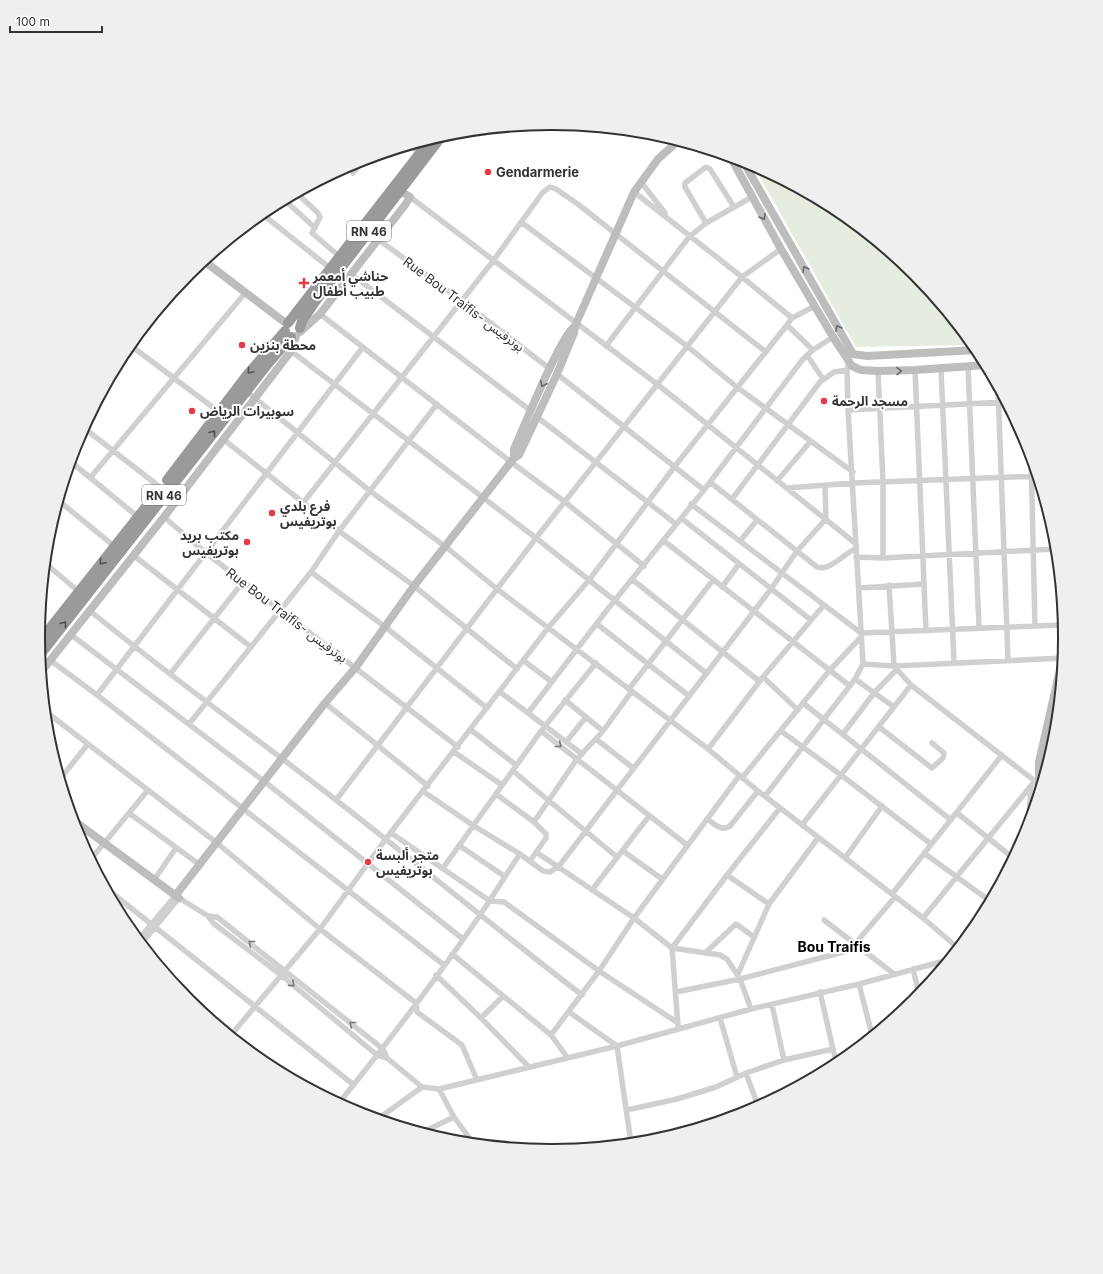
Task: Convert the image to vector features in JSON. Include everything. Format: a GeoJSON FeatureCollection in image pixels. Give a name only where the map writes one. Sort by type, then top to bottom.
{"type":"FeatureCollection","features":[{"type":"Feature","properties":{"kind":"highway","name":"RN 46"},"geometry":{"type":"LineString","coordinates":[[45,633],[161,488],[247,375],[302,320],[314,302],[436,144]]}},
{"type":"Feature","properties":{"kind":"highway","name":"RN 46"},"geometry":{"type":"LineString","coordinates":[[45,648],[246,391],[292,330],[330,268],[425,147]]}},
{"type":"Feature","properties":{"kind":"street"},"geometry":{"type":"LineString","coordinates":[[145,939],[153,926],[266,782],[325,703],[356,667],[414,586],[446,547],[512,460],[519,455],[557,374],[574,333],[575,324],[634,192],[658,159],[673,146]]}},
{"type":"Feature","properties":{"kind":"street"},"geometry":{"type":"LineString","coordinates":[[415,149],[420,153]]}},
{"type":"Feature","properties":{"kind":"street"},"geometry":{"type":"LineString","coordinates":[[735,165],[848,366]]}},
{"type":"Feature","properties":{"kind":"street"},"geometry":{"type":"LineString","coordinates":[[706,223],[685,187],[685,183],[706,167],[710,169],[734,207]]}},
{"type":"Feature","properties":{"kind":"street"},"geometry":{"type":"LineString","coordinates":[[749,171],[853,354]]}},
{"type":"Feature","properties":{"kind":"street"},"geometry":{"type":"LineString","coordinates":[[641,182],[670,220]]}},
{"type":"Feature","properties":{"kind":"street"},"geometry":{"type":"LineString","coordinates":[[303,503],[493,261],[543,192],[550,187],[553,187],[615,234],[766,352]]}},
{"type":"Feature","properties":{"kind":"street"},"geometry":{"type":"LineString","coordinates":[[400,191],[410,197],[575,324],[657,384],[757,466],[826,519],[855,546]]}},
{"type":"Feature","properties":{"kind":"street"},"geometry":{"type":"LineString","coordinates":[[634,192],[792,318]]}},
{"type":"Feature","properties":{"kind":"street"},"geometry":{"type":"LineString","coordinates":[[292,330],[320,314],[379,240],[410,197]]}},
{"type":"Feature","properties":{"kind":"street"},"geometry":{"type":"LineString","coordinates":[[606,346],[664,273],[689,237],[706,223],[752,197]]}},
{"type":"Feature","properties":{"kind":"street"},"geometry":{"type":"LineString","coordinates":[[302,198],[318,213],[320,217],[312,233],[339,256]]}},
{"type":"Feature","properties":{"kind":"street"},"geometry":{"type":"LineString","coordinates":[[289,204],[314,227]]}},
{"type":"Feature","properties":{"kind":"street"},"geometry":{"type":"LineString","coordinates":[[267,218],[330,268]]}},
{"type":"Feature","properties":{"kind":"street"},"geometry":{"type":"LineString","coordinates":[[521,222],[688,346],[738,388],[853,472]]}},
{"type":"Feature","properties":{"kind":"street","name":"Rue Bou Traifis- بوترفيس"},"geometry":{"type":"LineString","coordinates":[[379,240],[462,300],[550,369]]}},
{"type":"Feature","properties":{"kind":"street"},"geometry":{"type":"LineString","coordinates":[[336,800],[536,538],[566,502],[596,461],[742,277],[781,249]]}},
{"type":"Feature","properties":{"kind":"street"},"geometry":{"type":"LineString","coordinates":[[209,264],[246,292],[292,330]]}},
{"type":"Feature","properties":{"kind":"street"},"geometry":{"type":"LineString","coordinates":[[351,274],[531,411]]}},
{"type":"Feature","properties":{"kind":"street"},"geometry":{"type":"LineString","coordinates":[[90,478],[246,292]]}},
{"type":"Feature","properties":{"kind":"street"},"geometry":{"type":"LineString","coordinates":[[234,1031],[320,929],[385,840],[424,792],[548,628],[617,544],[675,466],[792,318],[815,306]]}},
{"type":"Feature","properties":{"kind":"street"},"geometry":{"type":"LineString","coordinates":[[320,314],[512,460],[644,566]]}},
{"type":"Feature","properties":{"kind":"street"},"geometry":{"type":"LineString","coordinates":[[512,460],[513,453],[550,369],[568,331],[575,324]]}},
{"type":"Feature","properties":{"kind":"street"},"geometry":{"type":"LineString","coordinates":[[787,325],[813,350]]}},
{"type":"Feature","properties":{"kind":"street"},"geometry":{"type":"LineString","coordinates":[[46,666],[164,517],[291,351],[292,330]]}},
{"type":"Feature","properties":{"kind":"street"},"geometry":{"type":"LineString","coordinates":[[528,713],[704,490],[807,356],[813,350],[833,337]]}},
{"type":"Feature","properties":{"kind":"street"},"geometry":{"type":"LineString","coordinates":[[97,695],[363,347]]}},
{"type":"Feature","properties":{"kind":"street"},"geometry":{"type":"LineString","coordinates":[[135,349],[219,412]]}},
{"type":"Feature","properties":{"kind":"street"},"geometry":{"type":"LineString","coordinates":[[853,354],[867,356],[969,350]]}},
{"type":"Feature","properties":{"kind":"street"},"geometry":{"type":"LineString","coordinates":[[291,351],[373,412],[409,442],[536,538],[706,673]]}},
{"type":"Feature","properties":{"kind":"street"},"geometry":{"type":"LineString","coordinates":[[765,796],[850,686],[863,664],[855,546],[853,472],[848,410],[848,366],[853,354]]}},
{"type":"Feature","properties":{"kind":"street"},"geometry":{"type":"LineString","coordinates":[[807,356],[823,379]]}},
{"type":"Feature","properties":{"kind":"street"},"geometry":{"type":"LineString","coordinates":[[732,499],[823,379],[834,372],[848,366],[858,369],[878,371],[941,369],[979,366]]}},
{"type":"Feature","properties":{"kind":"street"},"geometry":{"type":"LineString","coordinates":[[968,367],[979,627]]}},
{"type":"Feature","properties":{"kind":"street"},"geometry":{"type":"LineString","coordinates":[[941,369],[951,629],[954,662]]}},
{"type":"Feature","properties":{"kind":"street"},"geometry":{"type":"LineString","coordinates":[[915,370],[926,631]]}},
{"type":"Feature","properties":{"kind":"street"},"geometry":{"type":"LineString","coordinates":[[878,371],[883,482],[883,558]]}},
{"type":"Feature","properties":{"kind":"street"},"geometry":{"type":"LineString","coordinates":[[557,374],[625,426],[704,490]]}},
{"type":"Feature","properties":{"kind":"street"},"geometry":{"type":"LineString","coordinates":[[246,391],[370,491],[446,547],[497,589],[708,749],[802,826],[923,918],[954,944]]}},
{"type":"Feature","properties":{"kind":"street"},"geometry":{"type":"LineString","coordinates":[[998,398],[1008,660]]}},
{"type":"Feature","properties":{"kind":"street"},"geometry":{"type":"LineString","coordinates":[[848,410],[916,405],[998,402]]}},
{"type":"Feature","properties":{"kind":"street"},"geometry":{"type":"LineString","coordinates":[[189,724],[311,572],[370,491],[437,404]]}},
{"type":"Feature","properties":{"kind":"street"},"geometry":{"type":"LineString","coordinates":[[537,417],[676,524]]}},
{"type":"Feature","properties":{"kind":"street"},"geometry":{"type":"LineString","coordinates":[[89,432],[161,488]]}},
{"type":"Feature","properties":{"kind":"street"},"geometry":{"type":"LineString","coordinates":[[223,439],[303,503],[414,586],[467,630],[518,669]]}},
{"type":"Feature","properties":{"kind":"street"},"geometry":{"type":"LineString","coordinates":[[778,481],[810,442]]}},
{"type":"Feature","properties":{"kind":"street"},"geometry":{"type":"LineString","coordinates":[[75,466],[138,517]]}},
{"type":"Feature","properties":{"kind":"street"},"geometry":{"type":"LineString","coordinates":[[787,488],[853,483],[973,480],[1032,476]]}},
{"type":"Feature","properties":{"kind":"street"},"geometry":{"type":"LineString","coordinates":[[710,482],[797,551],[821,568],[830,566],[855,546]]}},
{"type":"Feature","properties":{"kind":"street"},"geometry":{"type":"LineString","coordinates":[[1034,483],[1033,550],[1035,626]]}},
{"type":"Feature","properties":{"kind":"street"},"geometry":{"type":"LineString","coordinates":[[424,792],[474,826],[520,854],[546,873],[559,866],[754,612],[797,551],[826,519],[825,486]]}},
{"type":"Feature","properties":{"kind":"street"},"geometry":{"type":"LineString","coordinates":[[63,504],[114,546]]}},
{"type":"Feature","properties":{"kind":"street"},"geometry":{"type":"LineString","coordinates":[[692,504],[861,635]]}},
{"type":"Feature","properties":{"kind":"street","name":"Rue Bou Traifis- بوترفيس"},"geometry":{"type":"LineString","coordinates":[[164,517],[206,553],[280,611],[356,667],[458,747]]}},
{"type":"Feature","properties":{"kind":"street"},"geometry":{"type":"LineString","coordinates":[[681,518],[811,620]]}},
{"type":"Feature","properties":{"kind":"street"},"geometry":{"type":"LineString","coordinates":[[740,541],[757,520]]}},
{"type":"Feature","properties":{"kind":"street"},"geometry":{"type":"LineString","coordinates":[[664,541],[850,686]]}},
{"type":"Feature","properties":{"kind":"street"},"geometry":{"type":"LineString","coordinates":[[856,557],[883,558],[1050,549]]}},
{"type":"Feature","properties":{"kind":"street"},"geometry":{"type":"LineString","coordinates":[[134,555],[176,590],[251,647]]}},
{"type":"Feature","properties":{"kind":"street"},"geometry":{"type":"LineString","coordinates":[[722,587],[739,564]]}},
{"type":"Feature","properties":{"kind":"street"},"geometry":{"type":"LineString","coordinates":[[50,567],[78,591]]}},
{"type":"Feature","properties":{"kind":"street"},"geometry":{"type":"LineString","coordinates":[[311,572],[384,626],[487,708]]}},
{"type":"Feature","properties":{"kind":"street"},"geometry":{"type":"LineString","coordinates":[[633,580],[722,652],[761,679],[798,710]]}},
{"type":"Feature","properties":{"kind":"street"},"geometry":{"type":"LineString","coordinates":[[534,822],[577,759],[603,731],[666,640],[713,580]]}},
{"type":"Feature","properties":{"kind":"street"},"geometry":{"type":"LineString","coordinates":[[170,674],[243,582]]}},
{"type":"Feature","properties":{"kind":"street"},"geometry":{"type":"LineString","coordinates":[[859,588],[924,584]]}},
{"type":"Feature","properties":{"kind":"street"},"geometry":{"type":"LineString","coordinates":[[889,586],[895,668],[912,685],[1037,782]]}},
{"type":"Feature","properties":{"kind":"street"},"geometry":{"type":"LineString","coordinates":[[708,749],[761,679],[824,605]]}},
{"type":"Feature","properties":{"kind":"street"},"geometry":{"type":"LineString","coordinates":[[89,610],[133,647],[208,702],[336,800],[480,916],[582,995]]}},
{"type":"Feature","properties":{"kind":"street"},"geometry":{"type":"LineString","coordinates":[[597,624],[688,696]]}},
{"type":"Feature","properties":{"kind":"street"},"geometry":{"type":"LineString","coordinates":[[550,1035],[582,995],[634,918],[707,819],[741,777],[781,732],[829,670],[861,635],[979,627],[1058,625]]}},
{"type":"Feature","properties":{"kind":"street"},"geometry":{"type":"LineString","coordinates":[[70,634],[118,668],[266,782],[463,939]]}},
{"type":"Feature","properties":{"kind":"street"},"geometry":{"type":"LineString","coordinates":[[863,664],[895,668],[954,662],[1057,656]]}},
{"type":"Feature","properties":{"kind":"street"},"geometry":{"type":"LineString","coordinates":[[50,660],[444,965]]}},
{"type":"Feature","properties":{"kind":"street"},"geometry":{"type":"LineString","coordinates":[[524,661],[552,682]]}},
{"type":"Feature","properties":{"kind":"street"},"geometry":{"type":"LineString","coordinates":[[443,868],[541,731],[596,663]]}},
{"type":"Feature","properties":{"kind":"street"},"geometry":{"type":"LineString","coordinates":[[843,734],[895,668]]}},
{"type":"Feature","properties":{"kind":"street"},"geometry":{"type":"LineString","coordinates":[[855,679],[894,707]]}},
{"type":"Feature","properties":{"kind":"street"},"geometry":{"type":"LineString","coordinates":[[802,826],[912,685]]}},
{"type":"Feature","properties":{"kind":"street"},"geometry":{"type":"LineString","coordinates":[[1038,777],[1039,762],[1055,691]]}},
{"type":"Feature","properties":{"kind":"street"},"geometry":{"type":"LineString","coordinates":[[500,692],[582,754]]}},
{"type":"Feature","properties":{"kind":"street"},"geometry":{"type":"LineString","coordinates":[[565,700],[603,731]]}},
{"type":"Feature","properties":{"kind":"street"},"geometry":{"type":"LineString","coordinates":[[325,703],[428,786]]}},
{"type":"Feature","properties":{"kind":"street"},"geometry":{"type":"LineString","coordinates":[[803,703],[952,820]]}},
{"type":"Feature","properties":{"kind":"street"},"geometry":{"type":"LineString","coordinates":[[51,716],[217,843],[320,929],[416,1003],[417,1012],[462,1045],[477,1080]]}},
{"type":"Feature","properties":{"kind":"street"},"geometry":{"type":"LineString","coordinates":[[566,742],[586,717]]}},
{"type":"Feature","properties":{"kind":"street"},"geometry":{"type":"LineString","coordinates":[[879,727],[932,768],[943,758],[944,753],[932,743]]}},
{"type":"Feature","properties":{"kind":"street"},"geometry":{"type":"LineString","coordinates":[[471,730],[516,765]]}},
{"type":"Feature","properties":{"kind":"street"},"geometry":{"type":"LineString","coordinates":[[541,731],[687,845]]}},
{"type":"Feature","properties":{"kind":"street"},"geometry":{"type":"LineString","coordinates":[[781,732],[841,775],[931,844]]}},
{"type":"Feature","properties":{"kind":"street"},"geometry":{"type":"LineString","coordinates":[[596,739],[633,768]]}},
{"type":"Feature","properties":{"kind":"street"},"geometry":{"type":"LineString","coordinates":[[64,774],[88,744]]}},
{"type":"Feature","properties":{"kind":"street"},"geometry":{"type":"LineString","coordinates":[[454,752],[502,785]]}},
{"type":"Feature","properties":{"kind":"street"},"geometry":{"type":"LineString","coordinates":[[676,992],[857,946],[924,853],[1002,756]]}},
{"type":"Feature","properties":{"kind":"street"},"geometry":{"type":"LineString","coordinates":[[513,771],[618,858]]}},
{"type":"Feature","properties":{"kind":"street"},"geometry":{"type":"LineString","coordinates":[[923,918],[1031,788],[1036,785]]}},
{"type":"Feature","properties":{"kind":"street"},"geometry":{"type":"LineString","coordinates":[[1030,803],[1031,788]]}},
{"type":"Feature","properties":{"kind":"street"},"geometry":{"type":"LineString","coordinates":[[94,855],[148,790]]}},
{"type":"Feature","properties":{"kind":"street"},"geometry":{"type":"LineString","coordinates":[[707,819],[721,829],[725,829],[730,826],[758,791]]}},
{"type":"Feature","properties":{"kind":"street"},"geometry":{"type":"LineString","coordinates":[[496,794],[534,822],[546,834],[546,838],[530,861]]}},
{"type":"Feature","properties":{"kind":"street"},"geometry":{"type":"LineString","coordinates":[[845,858],[882,806]]}},
{"type":"Feature","properties":{"kind":"street"},"geometry":{"type":"LineString","coordinates":[[679,1026],[672,948],[780,808]]}},
{"type":"Feature","properties":{"kind":"street"},"geometry":{"type":"LineString","coordinates":[[129,813],[200,866]]}},
{"type":"Feature","properties":{"kind":"street"},"geometry":{"type":"LineString","coordinates":[[956,813],[1009,855]]}},
{"type":"Feature","properties":{"kind":"street"},"geometry":{"type":"LineString","coordinates":[[592,890],[649,816]]}},
{"type":"Feature","properties":{"kind":"street"},"geometry":{"type":"LineString","coordinates":[[83,828],[154,880],[208,916],[213,924],[281,976],[377,1056],[387,1058]]}},
{"type":"Feature","properties":{"kind":"street"},"geometry":{"type":"LineString","coordinates":[[391,833],[490,901],[504,902],[599,971],[679,1026]]}},
{"type":"Feature","properties":{"kind":"street"},"geometry":{"type":"LineString","coordinates":[[739,976],[769,904],[818,838]]}},
{"type":"Feature","properties":{"kind":"street"},"geometry":{"type":"LineString","coordinates":[[460,846],[504,876]]}},
{"type":"Feature","properties":{"kind":"street"},"geometry":{"type":"LineString","coordinates":[[154,880],[176,848]]}},
{"type":"Feature","properties":{"kind":"street"},"geometry":{"type":"LineString","coordinates":[[622,851],[662,879]]}},
{"type":"Feature","properties":{"kind":"street"},"geometry":{"type":"LineString","coordinates":[[536,852],[559,866],[634,918],[672,948],[724,957],[739,976],[751,1009]]}},
{"type":"Feature","properties":{"kind":"street"},"geometry":{"type":"LineString","coordinates":[[924,853],[985,898]]}},
{"type":"Feature","properties":{"kind":"street"},"geometry":{"type":"LineString","coordinates":[[343,1098],[383,1049],[480,916],[504,876],[520,854]]}},
{"type":"Feature","properties":{"kind":"street"},"geometry":{"type":"LineString","coordinates":[[727,875],[769,904]]}},
{"type":"Feature","properties":{"kind":"street"},"geometry":{"type":"LineString","coordinates":[[118,897],[354,1085]]}},
{"type":"Feature","properties":{"kind":"street"},"geometry":{"type":"LineString","coordinates":[[208,916],[217,917],[286,970],[383,1049],[387,1058],[422,1087],[429,1089],[439,1089],[616,1046],[679,1026],[720,1018],[820,992],[859,984],[939,962]]}},
{"type":"Feature","properties":{"kind":"street"},"geometry":{"type":"LineString","coordinates":[[824,920],[894,974]]}},
{"type":"Feature","properties":{"kind":"street"},"geometry":{"type":"LineString","coordinates":[[705,953],[736,924],[754,937]]}},
{"type":"Feature","properties":{"kind":"street"},"geometry":{"type":"LineString","coordinates":[[143,935],[153,926]]}},
{"type":"Feature","properties":{"kind":"street"},"geometry":{"type":"LineString","coordinates":[[452,954],[550,1035],[567,1057]]}},
{"type":"Feature","properties":{"kind":"street"},"geometry":{"type":"LineString","coordinates":[[912,969],[917,987]]}},
{"type":"Feature","properties":{"kind":"street"},"geometry":{"type":"LineString","coordinates":[[436,975],[529,1067]]}},
{"type":"Feature","properties":{"kind":"street"},"geometry":{"type":"LineString","coordinates":[[859,984],[871,1030]]}},
{"type":"Feature","properties":{"kind":"street"},"geometry":{"type":"LineString","coordinates":[[820,992],[835,1057]]}},
{"type":"Feature","properties":{"kind":"street"},"geometry":{"type":"LineString","coordinates":[[481,1018],[503,996]]}},
{"type":"Feature","properties":{"kind":"street"},"geometry":{"type":"LineString","coordinates":[[772,1005],[784,1060]]}},
{"type":"Feature","properties":{"kind":"street"},"geometry":{"type":"LineString","coordinates":[[569,1012],[616,1046],[630,1137]]}},
{"type":"Feature","properties":{"kind":"street"},"geometry":{"type":"LineString","coordinates":[[720,1018],[737,1076]]}},
{"type":"Feature","properties":{"kind":"street"},"geometry":{"type":"LineString","coordinates":[[627,1110],[677,1099],[716,1087],[737,1076],[784,1060],[833,1049]]}},
{"type":"Feature","properties":{"kind":"street"},"geometry":{"type":"LineString","coordinates":[[746,1073],[756,1100]]}},
{"type":"Feature","properties":{"kind":"street"},"geometry":{"type":"LineString","coordinates":[[383,1115],[422,1087]]}},
{"type":"Feature","properties":{"kind":"street"},"geometry":{"type":"LineString","coordinates":[[439,1089],[454,1117],[468,1136]]}},
{"type":"Feature","properties":{"kind":"street"},"geometry":{"type":"LineString","coordinates":[[430,1128],[454,1117]]}},
{"type":"Feature","properties":{"kind":"shaded area"},"geometry":{"type":"Polygon","coordinates":[[[759,175],[805,198],[860,235],[910,279],[932,303],[965,345],[856,347],[759,175]]]}},
{"type":"Feature","properties":{"kind":"place","name":"Gendarmerie"},"geometry":{"type":"Point","coordinates":[488,172]}},
{"type":"Feature","properties":{"kind":"place","name":"حناشي أمعمر طبيب أطفال"},"geometry":{"type":"Point","coordinates":[304,283]}},
{"type":"Feature","properties":{"kind":"place","name":"محطة بنزين"},"geometry":{"type":"Point","coordinates":[242,345]}},
{"type":"Feature","properties":{"kind":"place","name":"مسجد الرحمة"},"geometry":{"type":"Point","coordinates":[824,401]}},
{"type":"Feature","properties":{"kind":"place","name":"سوبيرات الرياض"},"geometry":{"type":"Point","coordinates":[192,411]}},
{"type":"Feature","properties":{"kind":"place","name":"فرع بلدي بوتريفيس"},"geometry":{"type":"Point","coordinates":[272,513]}},
{"type":"Feature","properties":{"kind":"place","name":"مكتب بريد بوتريفيس"},"geometry":{"type":"Point","coordinates":[247,542]}},
{"type":"Feature","properties":{"kind":"place","name":"متجر ألبسة بوتريفيس"},"geometry":{"type":"Point","coordinates":[368,862]}},
{"type":"Feature","properties":{"kind":"district","name":"Bou Traifis"},"geometry":{"type":"Point","coordinates":[834,946]}}]}
